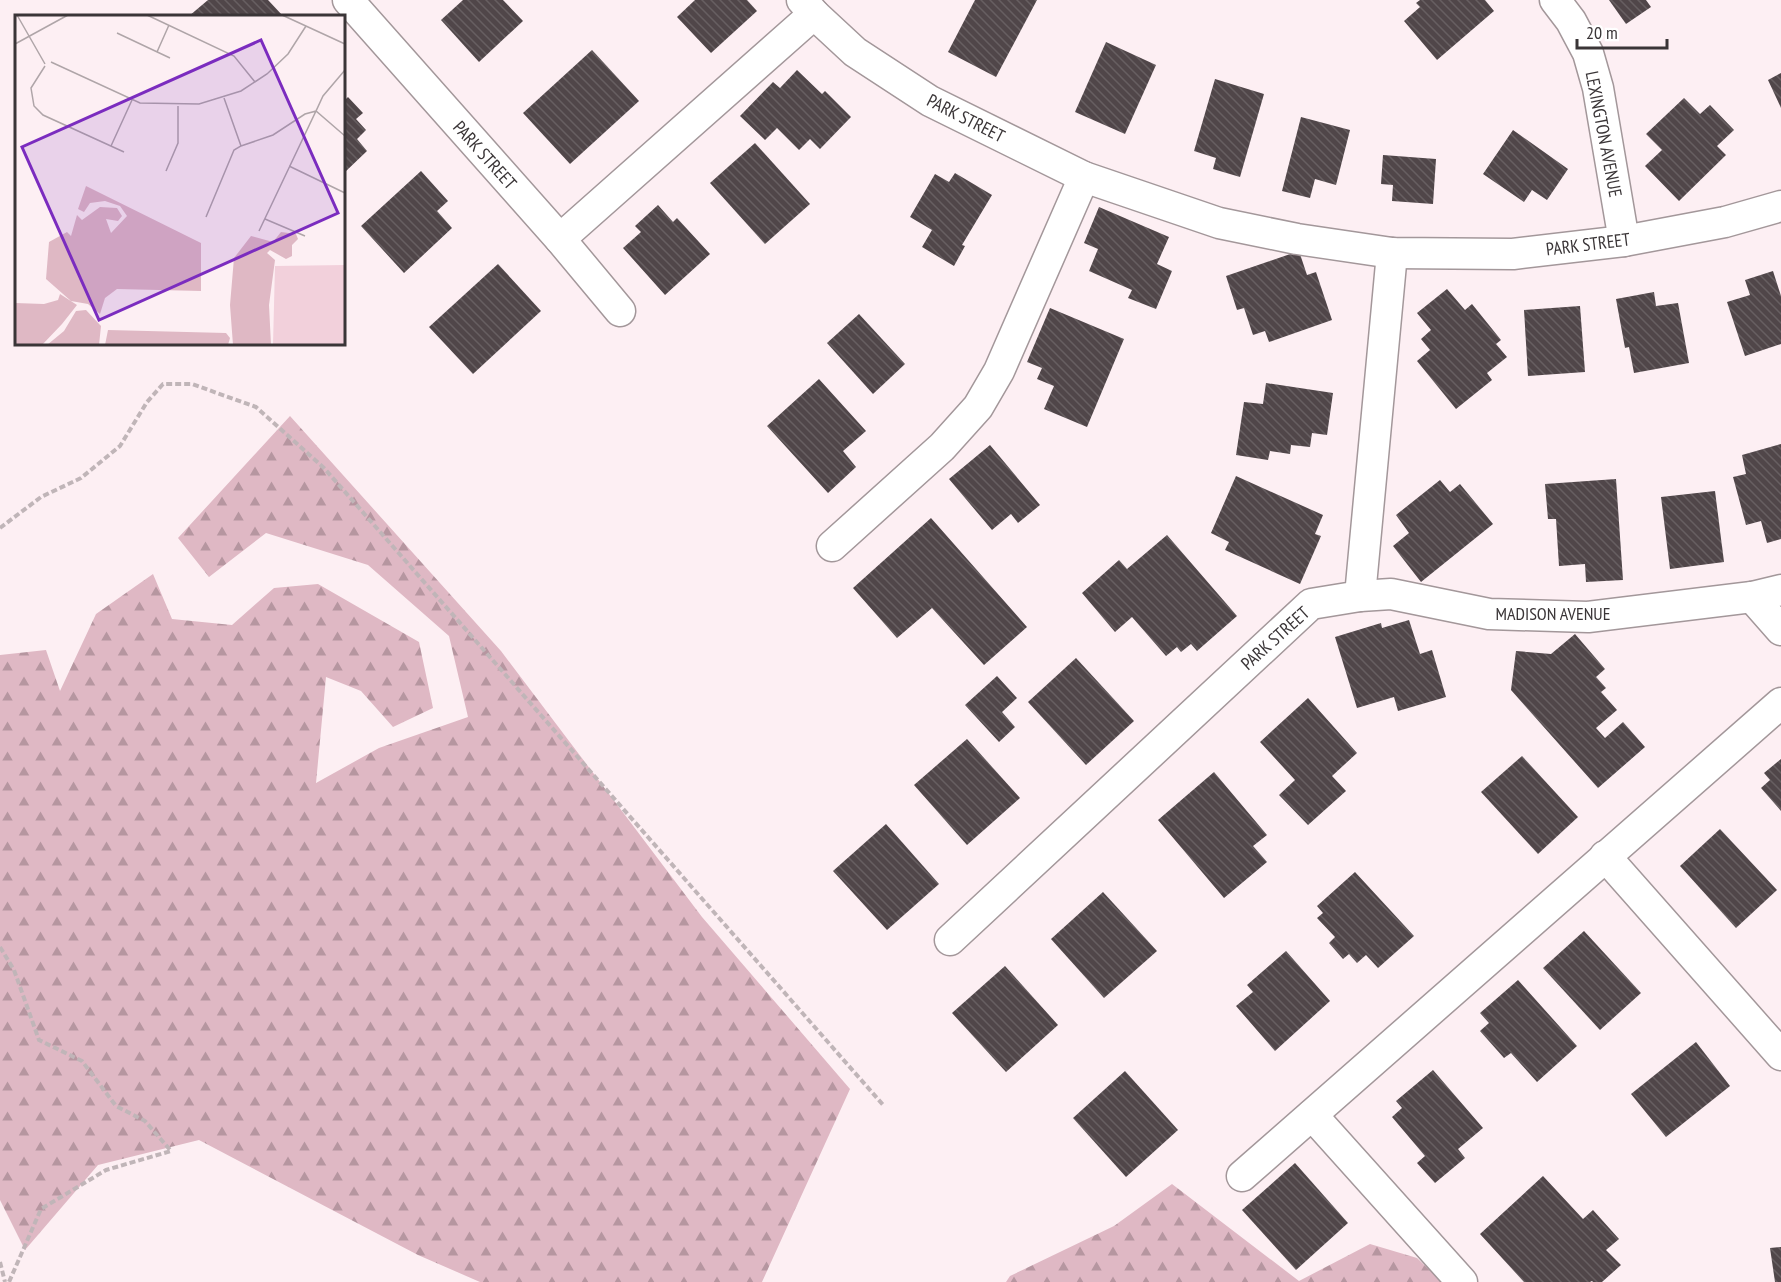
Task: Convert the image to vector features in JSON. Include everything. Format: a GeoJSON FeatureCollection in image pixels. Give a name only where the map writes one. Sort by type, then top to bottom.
{"type":"FeatureCollection","features":[{"type":"Feature","properties":{"kind":"street","name":"PARK STREET"},"geometry":{"type":"LineString","coordinates":[[348,0],[560,239],[620,311]]}},
{"type":"Feature","properties":{"kind":"street","name":"LEXINGTON AVENUE"},"geometry":{"type":"LineString","coordinates":[[1555,0],[1571,21],[1588,53],[1595,76],[1624,241]]}},
{"type":"Feature","properties":{"kind":"street","name":"PARK STREET"},"geometry":{"type":"LineString","coordinates":[[808,7],[855,52],[930,101],[1084,177],[1219,223],[1297,239],[1392,253],[1512,254],[1624,241],[1725,222],[1781,206]]}},
{"type":"Feature","properties":{"kind":"street"},"geometry":{"type":"LineString","coordinates":[[560,239],[808,7]]}},
{"type":"Feature","properties":{"kind":"street"},"geometry":{"type":"LineString","coordinates":[[832,546],[942,447],[978,407],[999,371],[1084,177]]}},
{"type":"Feature","properties":{"kind":"street"},"geometry":{"type":"LineString","coordinates":[[1360,596],[1392,253]]}},
{"type":"Feature","properties":{"kind":"street","name":"MADISON AVENUE"},"geometry":{"type":"LineString","coordinates":[[1360,596],[1391,594],[1490,614],[1588,616],[1752,597],[1781,590]]}},
{"type":"Feature","properties":{"kind":"street","name":"PARK STREET"},"geometry":{"type":"LineString","coordinates":[[950,940],[1311,604],[1360,596]]}},
{"type":"Feature","properties":{"kind":"street"},"geometry":{"type":"LineString","coordinates":[[1752,597],[1781,630]]}},
{"type":"Feature","properties":{"kind":"street"},"geometry":{"type":"LineString","coordinates":[[1242,1176],[1781,703]]}},
{"type":"Feature","properties":{"kind":"street"},"geometry":{"type":"LineString","coordinates":[[1605,856],[1781,1056]]}},
{"type":"Feature","properties":{"kind":"street"},"geometry":{"type":"LineString","coordinates":[[1312,1115],[1462,1282]]}},
{"type":"Feature","properties":{"kind":"path"},"geometry":{"type":"LineString","coordinates":[[0,528],[41,497],[81,478],[120,446],[147,402],[164,384],[192,384],[256,407],[324,468],[884,1106]]}},
{"type":"Feature","properties":{"kind":"path"},"geometry":{"type":"LineString","coordinates":[[0,947],[14,970],[39,1040],[82,1061],[116,1106],[145,1121],[171,1151],[106,1170],[41,1209],[7,1282]]}},
{"type":"Feature","properties":{"kind":"path"},"geometry":{"type":"LineString","coordinates":[[0,1262],[7,1282]]}},
{"type":"Feature","properties":{"kind":"green space"},"geometry":{"type":"Polygon","coordinates":[[[290,416],[501,651],[702,917],[850,1089],[762,1282],[480,1282],[418,1255],[199,1140],[98,1165],[25,1250],[0,1200],[0,655],[46,650],[60,691],[96,614],[153,574],[172,619],[232,625],[274,588],[318,584],[419,642],[433,708],[393,727],[361,691],[326,677],[316,783],[379,748],[468,717],[449,636],[368,565],[266,533],[209,577],[178,538],[290,416]]]}},
{"type":"Feature","properties":{"kind":"green space"},"geometry":{"type":"Polygon","coordinates":[[[1172,1184],[1299,1281],[1370,1244],[1417,1258],[1442,1282],[1006,1282],[1010,1276],[1114,1226],[1172,1184]]]}},
{"type":"Feature","properties":{"kind":"building"},"geometry":{"type":"Polygon","coordinates":[[[208,0],[268,0],[282,15],[190,15],[208,0]]]}},
{"type":"Feature","properties":{"kind":"building"},"geometry":{"type":"Polygon","coordinates":[[[463,0],[503,0],[523,21],[479,62],[441,20],[463,0]]]}},
{"type":"Feature","properties":{"kind":"building"},"geometry":{"type":"Polygon","coordinates":[[[695,0],[747,0],[757,11],[711,53],[677,17],[695,0]]]}},
{"type":"Feature","properties":{"kind":"building"},"geometry":{"type":"Polygon","coordinates":[[[975,0],[1037,0],[996,77],[948,52],[975,0]]]}},
{"type":"Feature","properties":{"kind":"building"},"geometry":{"type":"Polygon","coordinates":[[[1420,0],[1485,0],[1494,11],[1437,60],[1404,21],[1420,7],[1416,3],[1420,0]]]}},
{"type":"Feature","properties":{"kind":"building"},"geometry":{"type":"Polygon","coordinates":[[[1609,0],[1646,0],[1651,7],[1626,24],[1609,0]]]}},
{"type":"Feature","properties":{"kind":"building"},"geometry":{"type":"Polygon","coordinates":[[[1106,42],[1156,65],[1125,134],[1075,112],[1106,42]]]}},
{"type":"Feature","properties":{"kind":"building"},"geometry":{"type":"Polygon","coordinates":[[[592,50],[639,101],[570,164],[523,113],[592,50]]]}},
{"type":"Feature","properties":{"kind":"building"},"geometry":{"type":"Polygon","coordinates":[[[797,70],[822,94],[825,91],[851,117],[820,149],[810,139],[799,150],[777,128],[765,140],[740,116],[773,82],[780,88],[797,70]]]}},
{"type":"Feature","properties":{"kind":"building"},"geometry":{"type":"Polygon","coordinates":[[[1781,73],[1781,108],[1768,80],[1781,73]]]}},
{"type":"Feature","properties":{"kind":"building"},"geometry":{"type":"Polygon","coordinates":[[[1215,79],[1264,94],[1240,177],[1213,169],[1216,158],[1194,151],[1215,79]]]}},
{"type":"Feature","properties":{"kind":"building"},"geometry":{"type":"Polygon","coordinates":[[[348,97],[363,113],[356,119],[366,130],[357,139],[367,151],[345,172],[345,100],[348,97]]]}},
{"type":"Feature","properties":{"kind":"building"},"geometry":{"type":"Polygon","coordinates":[[[1684,98],[1700,114],[1710,105],[1734,130],[1717,146],[1726,155],[1679,201],[1645,166],[1662,150],[1646,134],[1684,98]]]}},
{"type":"Feature","properties":{"kind":"building"},"geometry":{"type":"Polygon","coordinates":[[[1301,117],[1350,130],[1336,185],[1315,179],[1310,198],[1282,191],[1301,117]]]}},
{"type":"Feature","properties":{"kind":"building"},"geometry":{"type":"Polygon","coordinates":[[[1513,130],[1568,169],[1547,200],[1532,190],[1524,202],[1483,174],[1513,130]]]}},
{"type":"Feature","properties":{"kind":"building"},"geometry":{"type":"Polygon","coordinates":[[[755,143],[810,204],[765,244],[710,183],[755,143]]]}},
{"type":"Feature","properties":{"kind":"building"},"geometry":{"type":"Polygon","coordinates":[[[1383,155],[1436,159],[1433,204],[1392,201],[1393,185],[1381,184],[1383,155]]]}},
{"type":"Feature","properties":{"kind":"building"},"geometry":{"type":"Polygon","coordinates":[[[421,171],[448,201],[437,211],[452,228],[404,273],[361,226],[421,171]]]}},
{"type":"Feature","properties":{"kind":"building"},"geometry":{"type":"Polygon","coordinates":[[[955,173],[992,195],[962,245],[965,246],[954,266],[922,247],[932,230],[910,217],[935,174],[949,182],[955,173]]]}},
{"type":"Feature","properties":{"kind":"building"},"geometry":{"type":"Polygon","coordinates":[[[658,205],[673,222],[677,218],[710,254],[665,295],[623,248],[641,232],[635,226],[658,205]]]}},
{"type":"Feature","properties":{"kind":"building"},"geometry":{"type":"Polygon","coordinates":[[[1099,207],[1169,237],[1157,264],[1172,271],[1156,309],[1128,298],[1132,290],[1089,271],[1098,249],[1084,243],[1099,207]]]}},
{"type":"Feature","properties":{"kind":"building"},"geometry":{"type":"Polygon","coordinates":[[[1299,251],[1307,275],[1316,272],[1332,320],[1269,342],[1265,331],[1253,335],[1244,308],[1237,310],[1226,276],[1299,251]]]}},
{"type":"Feature","properties":{"kind":"building"},"geometry":{"type":"Polygon","coordinates":[[[498,264],[541,311],[473,374],[429,327],[498,264]]]}},
{"type":"Feature","properties":{"kind":"building"},"geometry":{"type":"Polygon","coordinates":[[[1773,271],[1781,296],[1781,344],[1745,356],[1727,302],[1750,295],[1745,280],[1773,271]]]}},
{"type":"Feature","properties":{"kind":"building"},"geometry":{"type":"Polygon","coordinates":[[[1447,289],[1465,310],[1472,304],[1501,340],[1496,344],[1507,357],[1487,373],[1492,380],[1456,409],[1417,361],[1430,350],[1421,339],[1431,330],[1417,313],[1447,289]]]}},
{"type":"Feature","properties":{"kind":"building"},"geometry":{"type":"Polygon","coordinates":[[[1654,292],[1656,306],[1678,303],[1689,363],[1634,373],[1629,347],[1625,348],[1616,299],[1654,292]]]}},
{"type":"Feature","properties":{"kind":"building"},"geometry":{"type":"Polygon","coordinates":[[[1580,306],[1585,372],[1528,376],[1524,310],[1580,306]]]}},
{"type":"Feature","properties":{"kind":"building"},"geometry":{"type":"Polygon","coordinates":[[[1050,308],[1124,339],[1087,427],[1044,409],[1054,386],[1037,379],[1042,368],[1027,362],[1050,308]]]}},
{"type":"Feature","properties":{"kind":"building"},"geometry":{"type":"Polygon","coordinates":[[[859,314],[905,364],[873,394],[827,343],[859,314]]]}},
{"type":"Feature","properties":{"kind":"building"},"geometry":{"type":"Polygon","coordinates":[[[819,379],[866,431],[843,451],[856,467],[828,493],[767,426],[819,379]]]}},
{"type":"Feature","properties":{"kind":"building"},"geometry":{"type":"Polygon","coordinates":[[[1266,383],[1333,393],[1327,435],[1312,433],[1310,447],[1291,445],[1290,454],[1270,451],[1268,460],[1236,455],[1244,402],[1263,404],[1266,383]]]}},
{"type":"Feature","properties":{"kind":"building"},"geometry":{"type":"Polygon","coordinates":[[[1781,444],[1781,539],[1767,543],[1761,521],[1746,525],[1733,477],[1746,474],[1742,455],[1781,444]]]}},
{"type":"Feature","properties":{"kind":"building"},"geometry":{"type":"Polygon","coordinates":[[[990,445],[1040,505],[1018,523],[1011,514],[992,530],[949,479],[990,445]]]}},
{"type":"Feature","properties":{"kind":"building"},"geometry":{"type":"Polygon","coordinates":[[[1236,476],[1323,515],[1315,534],[1321,536],[1300,584],[1225,550],[1229,542],[1211,533],[1236,476]]]}},
{"type":"Feature","properties":{"kind":"building"},"geometry":{"type":"Polygon","coordinates":[[[1616,479],[1623,580],[1586,582],[1585,564],[1559,566],[1556,519],[1548,519],[1545,484],[1616,479]]]}},
{"type":"Feature","properties":{"kind":"building"},"geometry":{"type":"Polygon","coordinates":[[[1440,480],[1450,492],[1460,484],[1493,524],[1421,582],[1393,546],[1409,533],[1396,515],[1440,480]]]}},
{"type":"Feature","properties":{"kind":"building"},"geometry":{"type":"Polygon","coordinates":[[[1715,491],[1724,562],[1670,569],[1661,497],[1715,491]]]}},
{"type":"Feature","properties":{"kind":"building"},"geometry":{"type":"Polygon","coordinates":[[[931,518],[1027,627],[984,665],[932,608],[897,638],[853,588],[931,518]]]}},
{"type":"Feature","properties":{"kind":"building"},"geometry":{"type":"Polygon","coordinates":[[[1167,535],[1237,616],[1197,651],[1191,644],[1181,652],[1177,647],[1166,656],[1132,617],[1115,632],[1082,593],[1119,560],[1127,569],[1167,535]]]}},
{"type":"Feature","properties":{"kind":"building"},"geometry":{"type":"Polygon","coordinates":[[[1409,620],[1420,654],[1432,650],[1446,697],[1398,711],[1394,697],[1357,708],[1335,637],[1381,623],[1382,628],[1409,620]]]}},
{"type":"Feature","properties":{"kind":"building"},"geometry":{"type":"Polygon","coordinates":[[[1575,634],[1605,669],[1596,677],[1606,688],[1601,692],[1617,710],[1596,728],[1605,738],[1623,722],[1645,747],[1598,788],[1511,690],[1516,651],[1551,654],[1575,634]]]}},
{"type":"Feature","properties":{"kind":"building"},"geometry":{"type":"Polygon","coordinates":[[[1076,658],[1134,721],[1086,765],[1028,702],[1076,658]]]}},
{"type":"Feature","properties":{"kind":"building"},"geometry":{"type":"Polygon","coordinates":[[[997,676],[1017,698],[1002,712],[1015,727],[999,742],[965,705],[997,676]]]}},
{"type":"Feature","properties":{"kind":"building"},"geometry":{"type":"Polygon","coordinates":[[[1308,698],[1357,753],[1332,776],[1346,791],[1308,825],[1279,795],[1295,780],[1260,742],[1308,698]]]}},
{"type":"Feature","properties":{"kind":"building"},"geometry":{"type":"Polygon","coordinates":[[[967,739],[1020,798],[967,845],[914,785],[967,739]]]}},
{"type":"Feature","properties":{"kind":"building"},"geometry":{"type":"Polygon","coordinates":[[[1522,756],[1578,817],[1538,854],[1481,792],[1522,756]]]}},
{"type":"Feature","properties":{"kind":"building"},"geometry":{"type":"Polygon","coordinates":[[[1781,759],[1781,811],[1761,788],[1770,780],[1764,773],[1781,759]]]}},
{"type":"Feature","properties":{"kind":"building"},"geometry":{"type":"Polygon","coordinates":[[[1214,772],[1267,835],[1253,846],[1267,862],[1224,898],[1158,820],[1214,772]]]}},
{"type":"Feature","properties":{"kind":"building"},"geometry":{"type":"Polygon","coordinates":[[[886,824],[939,884],[887,930],[833,871],[886,824]]]}},
{"type":"Feature","properties":{"kind":"building"},"geometry":{"type":"Polygon","coordinates":[[[1720,829],[1777,890],[1736,928],[1680,866],[1720,829]]]}},
{"type":"Feature","properties":{"kind":"building"},"geometry":{"type":"Polygon","coordinates":[[[1355,872],[1414,936],[1378,968],[1366,955],[1357,963],[1349,954],[1343,959],[1329,943],[1335,937],[1317,918],[1323,913],[1317,906],[1355,872]]]}},
{"type":"Feature","properties":{"kind":"building"},"geometry":{"type":"Polygon","coordinates":[[[1103,892],[1157,951],[1104,998],[1051,939],[1103,892]]]}},
{"type":"Feature","properties":{"kind":"building"},"geometry":{"type":"Polygon","coordinates":[[[1584,931],[1641,993],[1600,1030],[1543,968],[1584,931]]]}},
{"type":"Feature","properties":{"kind":"building"},"geometry":{"type":"Polygon","coordinates":[[[1286,951],[1330,1001],[1275,1051],[1236,1006],[1253,992],[1247,985],[1286,951]]]}},
{"type":"Feature","properties":{"kind":"building"},"geometry":{"type":"Polygon","coordinates":[[[1005,966],[1058,1025],[1006,1072],[952,1013],[1005,966]]]}},
{"type":"Feature","properties":{"kind":"building"},"geometry":{"type":"Polygon","coordinates":[[[1518,980],[1577,1046],[1537,1082],[1511,1053],[1504,1058],[1480,1031],[1489,1023],[1480,1013],[1518,980]]]}},
{"type":"Feature","properties":{"kind":"building"},"geometry":{"type":"Polygon","coordinates":[[[1696,1042],[1730,1086],[1666,1137],[1631,1094],[1696,1042]]]}},
{"type":"Feature","properties":{"kind":"building"},"geometry":{"type":"Polygon","coordinates":[[[1433,1070],[1483,1128],[1458,1149],[1465,1158],[1435,1183],[1417,1163],[1425,1156],[1392,1117],[1402,1108],[1396,1101],[1433,1070]]]}},
{"type":"Feature","properties":{"kind":"building"},"geometry":{"type":"Polygon","coordinates":[[[1125,1071],[1178,1130],[1126,1177],[1073,1118],[1125,1071]]]}},
{"type":"Feature","properties":{"kind":"building"},"geometry":{"type":"Polygon","coordinates":[[[1295,1163],[1348,1223],[1296,1270],[1242,1210],[1295,1163]]]}},
{"type":"Feature","properties":{"kind":"building"},"geometry":{"type":"Polygon","coordinates":[[[1543,1176],[1583,1219],[1593,1210],[1619,1239],[1606,1250],[1621,1265],[1602,1282],[1524,1282],[1480,1234],[1543,1176]]]}},
{"type":"Feature","properties":{"kind":"building"},"geometry":{"type":"Polygon","coordinates":[[[1781,1247],[1781,1282],[1775,1282],[1770,1248],[1781,1247]]]}}]}
